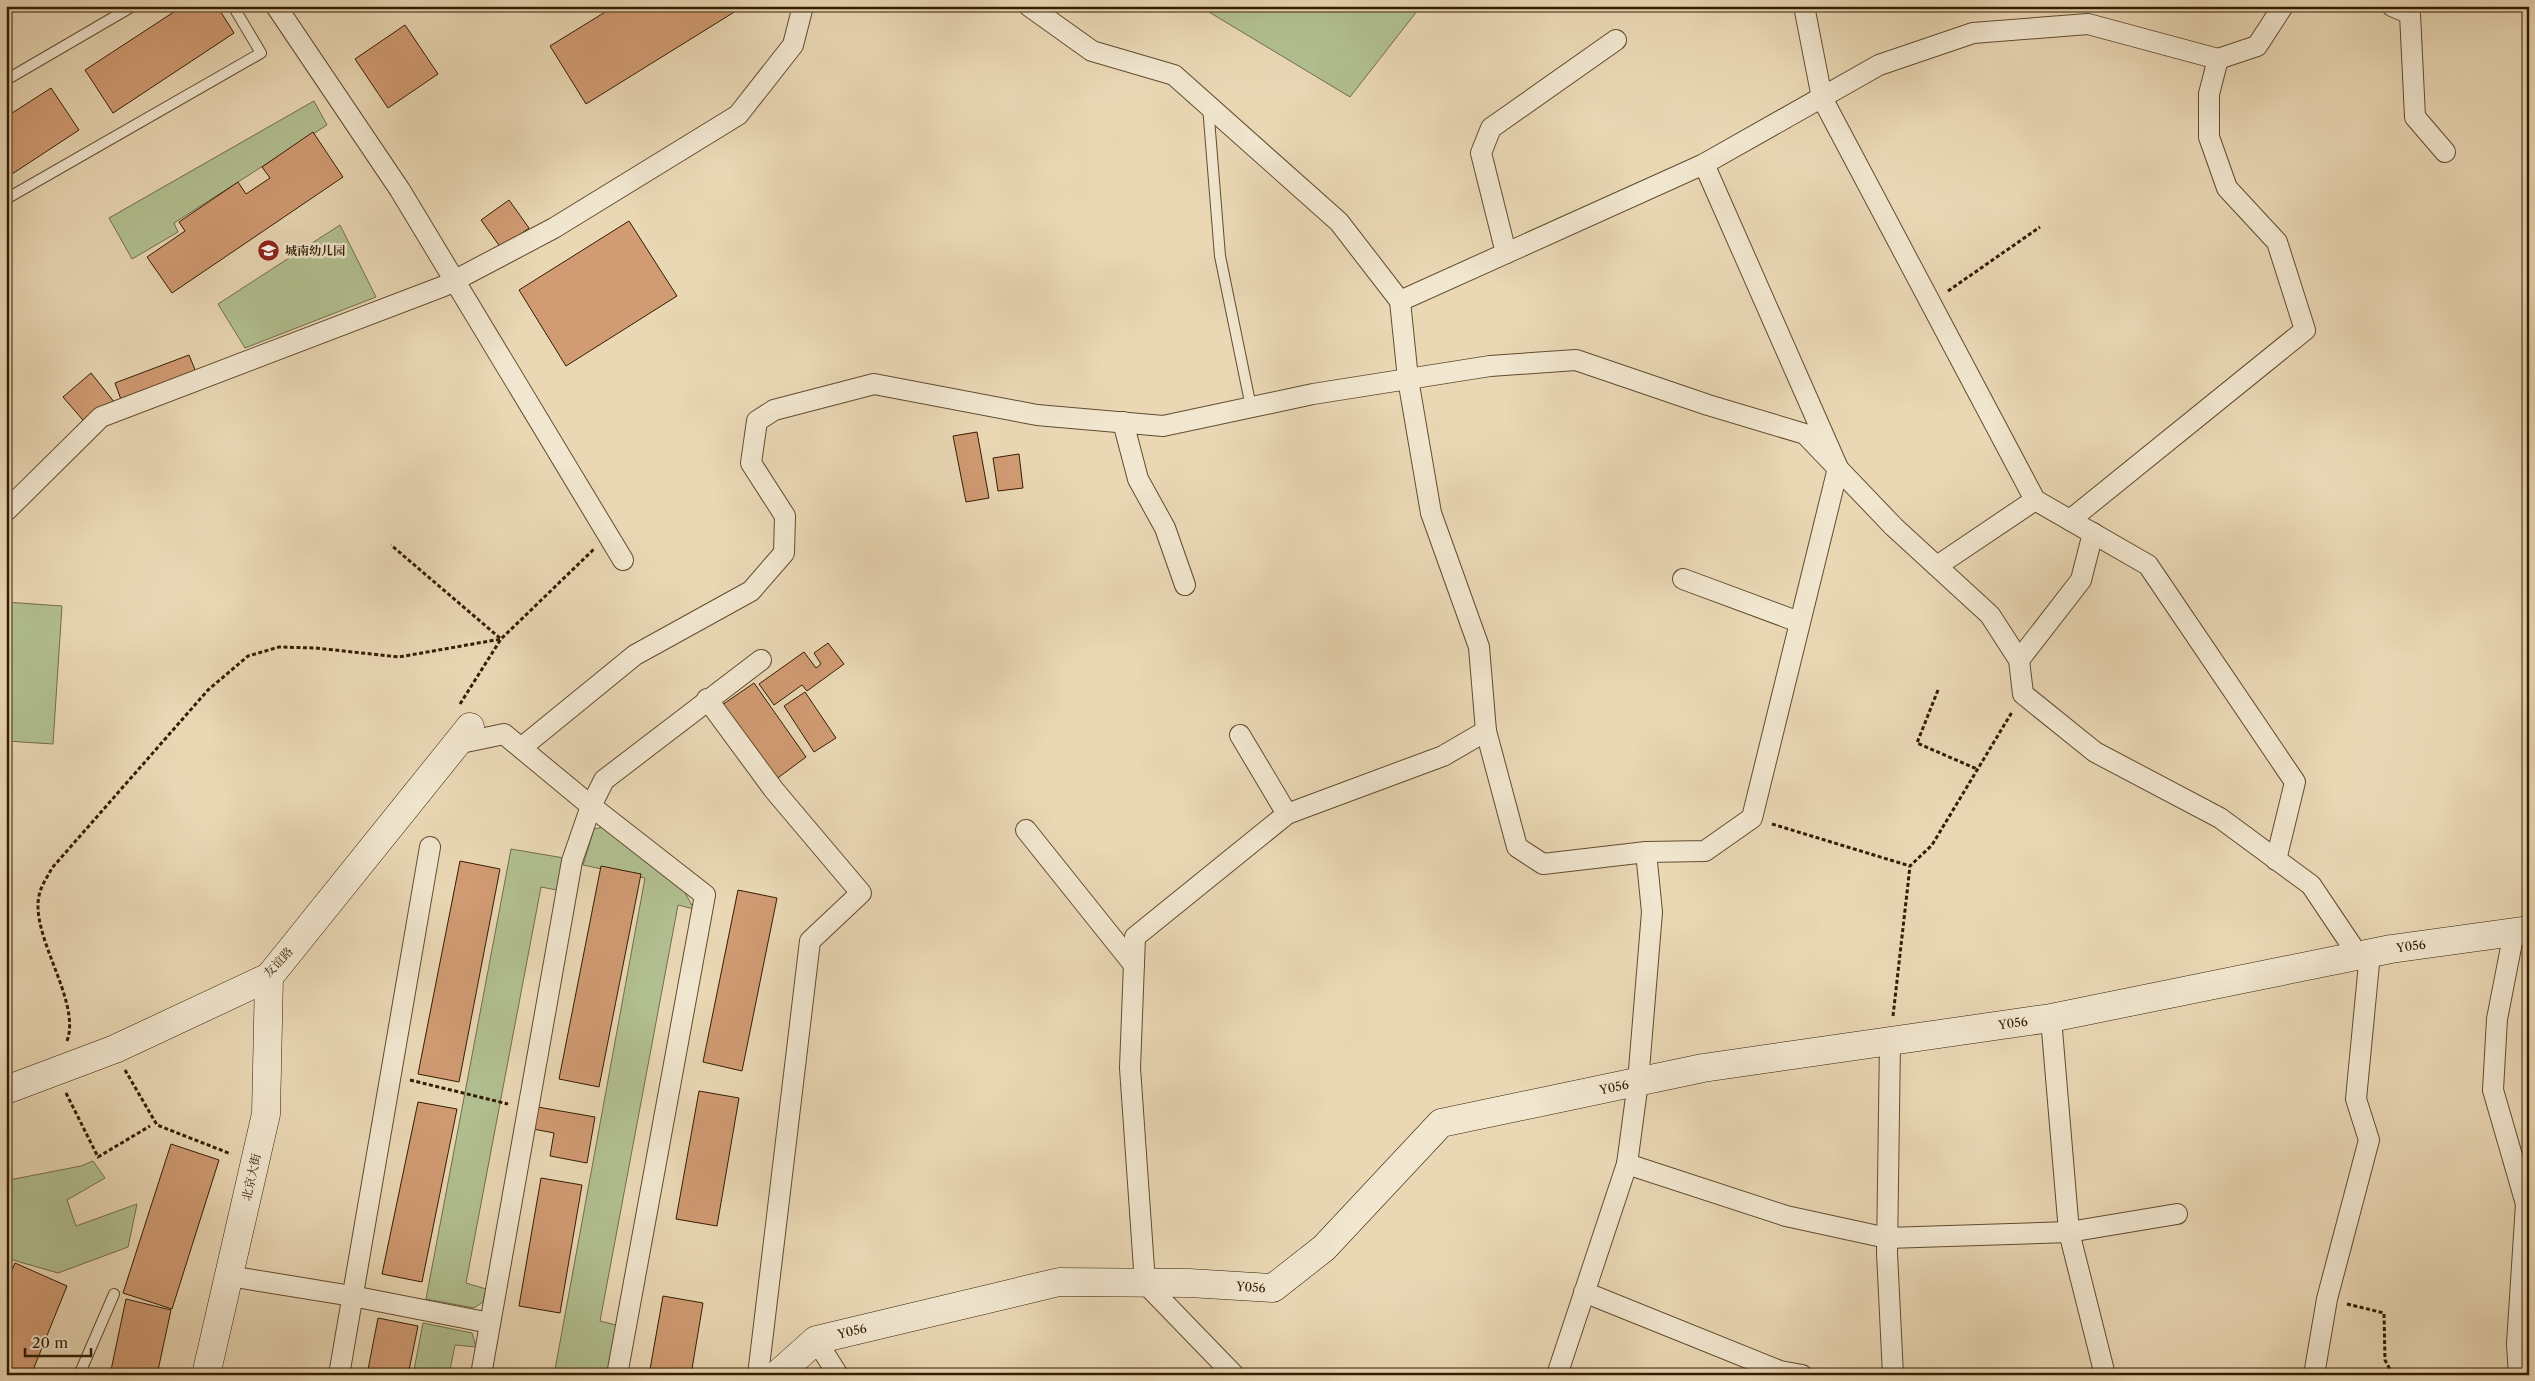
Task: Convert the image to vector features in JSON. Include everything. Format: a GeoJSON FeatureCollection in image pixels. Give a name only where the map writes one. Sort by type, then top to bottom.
{"type":"FeatureCollection","features":[{"type":"Feature","properties":{"kind":"street"},"geometry":{"type":"LineString","coordinates":[[276,6],[400,190],[623,560]]}},
{"type":"Feature","properties":{"kind":"street"},"geometry":{"type":"LineString","coordinates":[[6,511],[101,418],[435,290],[554,228],[738,115],[793,45],[803,6]]}},
{"type":"Feature","properties":{"kind":"street"},"geometry":{"type":"LineString","coordinates":[[1029,6],[1092,51],[1174,75],[1339,222],[1400,301],[1408,379],[1431,513],[1479,647],[1486,731],[1517,847],[1543,864],[1646,852],[1705,851],[1752,818],[1838,468],[1704,164]]}},
{"type":"Feature","properties":{"kind":"street"},"geometry":{"type":"LineString","coordinates":[[1804,6],[1822,98],[2035,500],[2148,565],[2294,782],[2276,860]]}},
{"type":"Feature","properties":{"kind":"street"},"geometry":{"type":"LineString","coordinates":[[1400,301],[1704,164],[1880,65],[1973,33],[2088,24],[2218,59],[2257,46],[2283,6]]}},
{"type":"Feature","properties":{"kind":"street"},"geometry":{"type":"LineString","coordinates":[[2392,6],[2410,14],[2415,117],[2445,152]]}},
{"type":"Feature","properties":{"kind":"street"},"geometry":{"type":"LineString","coordinates":[[1506,253],[1481,153],[1491,128],[1616,40]]}},
{"type":"Feature","properties":{"kind":"street"},"geometry":{"type":"LineString","coordinates":[[2070,520],[2305,330],[2277,242],[2227,188],[2209,137],[2209,94],[2218,59]]}},
{"type":"Feature","properties":{"kind":"street"},"geometry":{"type":"LineString","coordinates":[[521,748],[635,655],[751,591],[784,553],[785,516],[751,463],[757,420],[774,410],[874,384],[1037,415],[1163,426],[1313,394],[1490,366],[1576,360],[1708,405],[1805,434],[1894,527],[1990,615],[2019,660],[2023,694],[2095,752],[2220,818],[2311,885],[2364,954],[2356,1098],[2369,1140],[2327,1299],[2314,1375]]}},
{"type":"Feature","properties":{"kind":"street"},"geometry":{"type":"LineString","coordinates":[[1123,422],[1138,479],[1166,528],[1185,585]]}},
{"type":"Feature","properties":{"kind":"street"},"geometry":{"type":"LineString","coordinates":[[1937,566],[2035,500]]}},
{"type":"Feature","properties":{"kind":"street"},"geometry":{"type":"LineString","coordinates":[[2019,660],[2080,580],[2093,533]]}},
{"type":"Feature","properties":{"kind":"street"},"geometry":{"type":"LineString","coordinates":[[1684,578],[1799,622]]}},
{"type":"Feature","properties":{"kind":"street"},"geometry":{"type":"LineString","coordinates":[[481,1375],[572,861],[591,806],[604,780],[761,660]]}},
{"type":"Feature","properties":{"kind":"street"},"geometry":{"type":"LineString","coordinates":[[708,699],[774,790],[861,893],[810,941],[758,1375]]}},
{"type":"Feature","properties":{"kind":"street"},"geometry":{"type":"LineString","coordinates":[[461,727],[504,734],[591,806],[705,895],[617,1375]]}},
{"type":"Feature","properties":{"kind":"street","name":"友谊路"},"geometry":{"type":"LineString","coordinates":[[6,1090],[115,1049],[269,976],[461,727]]}},
{"type":"Feature","properties":{"kind":"street"},"geometry":{"type":"LineString","coordinates":[[1234,1375],[1145,1283],[1130,1068],[1135,937],[1287,814],[1443,756],[1486,731]]}},
{"type":"Feature","properties":{"kind":"street"},"geometry":{"type":"LineString","coordinates":[[1240,735],[1287,814]]}},
{"type":"Feature","properties":{"kind":"street"},"geometry":{"type":"LineString","coordinates":[[1026,830],[1134,965]]}},
{"type":"Feature","properties":{"kind":"street"},"geometry":{"type":"LineString","coordinates":[[338,1375],[430,847]]}},
{"type":"Feature","properties":{"kind":"street"},"geometry":{"type":"LineString","coordinates":[[1557,1375],[1627,1164],[1638,1082],[1652,912],[1646,852]]}},
{"type":"Feature","properties":{"kind":"street"},"geometry":{"type":"LineString","coordinates":[[2519,1375],[2517,1344],[2527,1205],[2493,1090],[2497,1018],[2521,931]]}},
{"type":"Feature","properties":{"kind":"street","name":"Y056"},"geometry":{"type":"LineString","coordinates":[[777,1375],[816,1340],[1059,1282],[1189,1283],[1273,1288],[1324,1248],[1441,1123],[1703,1068],[2051,1018],[2364,954],[2521,931]]}},
{"type":"Feature","properties":{"kind":"street","name":"北京大街"},"geometry":{"type":"LineString","coordinates":[[206,1375],[266,1114],[269,976]]}},
{"type":"Feature","properties":{"kind":"street"},"geometry":{"type":"LineString","coordinates":[[2051,1018],[2069,1232],[2105,1375]]}},
{"type":"Feature","properties":{"kind":"street"},"geometry":{"type":"LineString","coordinates":[[1890,1041],[1887,1238],[1893,1375]]}},
{"type":"Feature","properties":{"kind":"street"},"geometry":{"type":"LineString","coordinates":[[1627,1164],[1786,1216],[1887,1238],[2069,1232],[2177,1214]]}},
{"type":"Feature","properties":{"kind":"street"},"geometry":{"type":"LineString","coordinates":[[229,1276],[352,1296],[490,1323]]}},
{"type":"Feature","properties":{"kind":"street"},"geometry":{"type":"LineString","coordinates":[[1584,1292],[1780,1371],[1802,1375]]}},
{"type":"Feature","properties":{"kind":"street"},"geometry":{"type":"LineString","coordinates":[[816,1340],[838,1375]]}},
{"type":"Feature","properties":{"kind":"lane"},"geometry":{"type":"LineString","coordinates":[[6,80],[133,6]]}},
{"type":"Feature","properties":{"kind":"lane"},"geometry":{"type":"LineString","coordinates":[[6,199],[261,53],[233,6]]}},
{"type":"Feature","properties":{"kind":"lane"},"geometry":{"type":"LineString","coordinates":[[1208,105],[1220,256],[1252,407]]}},
{"type":"Feature","properties":{"kind":"lane"},"geometry":{"type":"LineString","coordinates":[[79,1375],[114,1294]]}},
{"type":"Feature","properties":{"kind":"path"},"geometry":{"type":"LineString","coordinates":[[1931,302],[2040,227]]}},
{"type":"Feature","properties":{"kind":"path"},"geometry":{"type":"LineString","coordinates":[[461,727],[501,640],[608,535]]}},
{"type":"Feature","properties":{"kind":"path"},"geometry":{"type":"LineString","coordinates":[[391,544],[501,640]]}},
{"type":"Feature","properties":{"kind":"path"},"geometry":{"type":"LineString","coordinates":[[150,1126],[98,1157],[56,1072],[68,1037],[71,1015],[39,917],[39,893],[52,868],[208,690],[248,656],[279,647],[316,648],[399,657],[501,640]]}},
{"type":"Feature","properties":{"kind":"path"},"geometry":{"type":"LineString","coordinates":[[1938,690],[1917,742],[1977,769]]}},
{"type":"Feature","properties":{"kind":"path"},"geometry":{"type":"LineString","coordinates":[[1890,1041],[1910,866],[1932,845],[2023,694]]}},
{"type":"Feature","properties":{"kind":"path"},"geometry":{"type":"LineString","coordinates":[[1752,818],[1910,866]]}},
{"type":"Feature","properties":{"kind":"path"},"geometry":{"type":"LineString","coordinates":[[115,1049],[132,1085],[157,1126],[239,1157]]}},
{"type":"Feature","properties":{"kind":"path"},"geometry":{"type":"LineString","coordinates":[[390,1075],[528,1109]]}},
{"type":"Feature","properties":{"kind":"path"},"geometry":{"type":"LineString","coordinates":[[2327,1299],[2384,1312],[2386,1360],[2393,1375]]}},
{"type":"Feature","properties":{"kind":"green space"},"geometry":{"type":"Polygon","coordinates":[[[1199,6],[1421,6],[1350,97],[1199,6]]]}},
{"type":"Feature","properties":{"kind":"green space"},"geometry":{"type":"Polygon","coordinates":[[[314,101],[327,125],[174,223],[178,232],[132,259],[109,218],[314,101]]]}},
{"type":"Feature","properties":{"kind":"green space"},"geometry":{"type":"Polygon","coordinates":[[[340,225],[376,297],[245,348],[218,304],[340,225]]]}},
{"type":"Feature","properties":{"kind":"green space"},"geometry":{"type":"Polygon","coordinates":[[[6,602],[62,606],[53,744],[6,741],[6,602]]]}},
{"type":"Feature","properties":{"kind":"green space"},"geometry":{"type":"Polygon","coordinates":[[[604,827],[684,891],[694,909],[678,905],[600,1321],[620,1326],[611,1375],[554,1375],[645,878],[583,865],[594,829],[604,827]]]}},
{"type":"Feature","properties":{"kind":"green space"},"geometry":{"type":"Polygon","coordinates":[[[511,849],[564,858],[557,890],[541,887],[466,1283],[486,1289],[483,1302],[474,1308],[426,1299],[511,849]]]}},
{"type":"Feature","properties":{"kind":"green space"},"geometry":{"type":"Polygon","coordinates":[[[93,1161],[105,1178],[67,1200],[76,1226],[137,1204],[128,1247],[58,1273],[6,1258],[6,1184],[9,1180],[81,1166],[93,1161]]]}},
{"type":"Feature","properties":{"kind":"green space"},"geometry":{"type":"Polygon","coordinates":[[[423,1323],[472,1333],[476,1347],[455,1345],[449,1375],[413,1375],[423,1323]]]}},
{"type":"Feature","properties":{"kind":"building"},"geometry":{"type":"Polygon","coordinates":[[[183,6],[217,6],[234,33],[113,113],[85,70],[183,6]]]}},
{"type":"Feature","properties":{"kind":"building"},"geometry":{"type":"Polygon","coordinates":[[[615,6],[744,6],[586,104],[550,46],[615,6]]]}},
{"type":"Feature","properties":{"kind":"building"},"geometry":{"type":"Polygon","coordinates":[[[405,25],[438,74],[388,108],[355,59],[405,25]]]}},
{"type":"Feature","properties":{"kind":"building"},"geometry":{"type":"Polygon","coordinates":[[[51,88],[79,130],[6,178],[6,117],[51,88]]]}},
{"type":"Feature","properties":{"kind":"building"},"geometry":{"type":"Polygon","coordinates":[[[313,132],[343,177],[172,293],[147,257],[185,231],[179,222],[238,182],[246,194],[270,178],[262,167],[313,132]]]}},
{"type":"Feature","properties":{"kind":"building"},"geometry":{"type":"Polygon","coordinates":[[[509,200],[529,228],[501,248],[481,220],[509,200]]]}},
{"type":"Feature","properties":{"kind":"building"},"geometry":{"type":"Polygon","coordinates":[[[629,221],[677,296],[566,366],[519,290],[629,221]]]}},
{"type":"Feature","properties":{"kind":"building"},"geometry":{"type":"Polygon","coordinates":[[[189,355],[198,377],[123,405],[115,383],[189,355]]]}},
{"type":"Feature","properties":{"kind":"building"},"geometry":{"type":"Polygon","coordinates":[[[91,373],[115,403],[88,426],[63,397],[91,373]]]}},
{"type":"Feature","properties":{"kind":"building"},"geometry":{"type":"Polygon","coordinates":[[[977,432],[989,498],[966,502],[953,436],[977,432]]]}},
{"type":"Feature","properties":{"kind":"building"},"geometry":{"type":"Polygon","coordinates":[[[1019,454],[1023,488],[998,491],[993,458],[1019,454]]]}},
{"type":"Feature","properties":{"kind":"building"},"geometry":{"type":"Polygon","coordinates":[[[828,643],[844,664],[807,691],[802,685],[774,705],[759,684],[804,652],[816,668],[821,664],[814,653],[828,643]]]}},
{"type":"Feature","properties":{"kind":"building"},"geometry":{"type":"Polygon","coordinates":[[[754,683],[806,757],[775,780],[722,705],[754,683]]]}},
{"type":"Feature","properties":{"kind":"building"},"geometry":{"type":"Polygon","coordinates":[[[805,692],[836,738],[814,752],[784,706],[805,692]]]}},
{"type":"Feature","properties":{"kind":"building"},"geometry":{"type":"Polygon","coordinates":[[[460,861],[500,869],[459,1082],[418,1074],[460,861]]]}},
{"type":"Feature","properties":{"kind":"building"},"geometry":{"type":"Polygon","coordinates":[[[601,866],[641,874],[599,1087],[559,1079],[601,866]]]}},
{"type":"Feature","properties":{"kind":"building"},"geometry":{"type":"Polygon","coordinates":[[[738,890],[777,898],[742,1071],[703,1062],[738,890]]]}},
{"type":"Feature","properties":{"kind":"building"},"geometry":{"type":"Polygon","coordinates":[[[699,1091],[739,1098],[717,1226],[676,1219],[699,1091]]]}},
{"type":"Feature","properties":{"kind":"building"},"geometry":{"type":"Polygon","coordinates":[[[418,1102],[457,1109],[422,1282],[382,1274],[418,1102]]]}},
{"type":"Feature","properties":{"kind":"building"},"geometry":{"type":"Polygon","coordinates":[[[532,1106],[595,1117],[587,1163],[550,1156],[554,1133],[528,1128],[532,1106]]]}},
{"type":"Feature","properties":{"kind":"building"},"geometry":{"type":"Polygon","coordinates":[[[171,1144],[219,1160],[172,1309],[123,1293],[171,1144]]]}},
{"type":"Feature","properties":{"kind":"building"},"geometry":{"type":"Polygon","coordinates":[[[541,1178],[582,1185],[560,1313],[519,1306],[541,1178]]]}},
{"type":"Feature","properties":{"kind":"building"},"geometry":{"type":"Polygon","coordinates":[[[15,1263],[67,1286],[31,1375],[6,1375],[6,1284],[15,1263]]]}},
{"type":"Feature","properties":{"kind":"building"},"geometry":{"type":"Polygon","coordinates":[[[663,1296],[703,1303],[691,1375],[649,1375],[663,1296]]]}},
{"type":"Feature","properties":{"kind":"building"},"geometry":{"type":"Polygon","coordinates":[[[126,1299],[171,1310],[157,1375],[110,1375],[126,1299]]]}},
{"type":"Feature","properties":{"kind":"building"},"geometry":{"type":"Polygon","coordinates":[[[378,1318],[418,1326],[408,1375],[367,1375],[378,1318]]]}},
{"type":"Feature","properties":{"kind":"place","name":"城南幼儿园"},"geometry":{"type":"Point","coordinates":[269,250]}}]}
